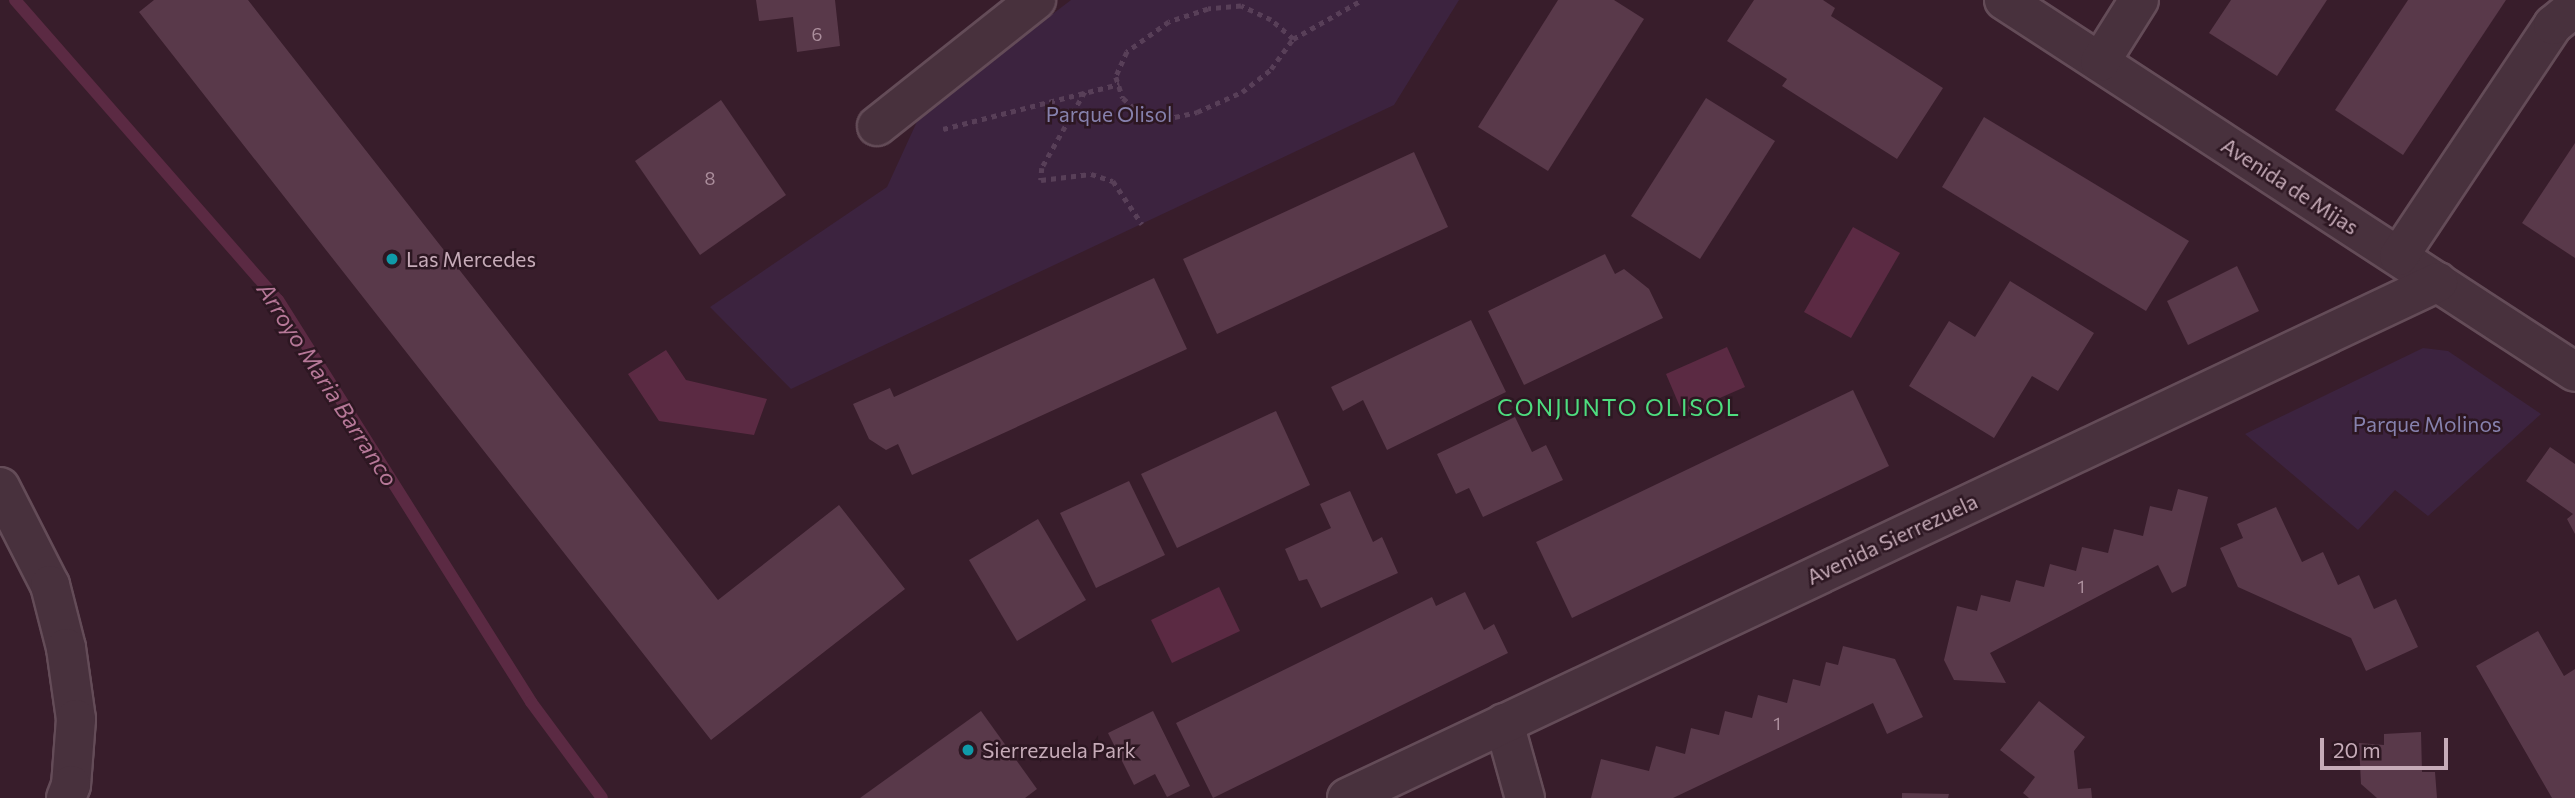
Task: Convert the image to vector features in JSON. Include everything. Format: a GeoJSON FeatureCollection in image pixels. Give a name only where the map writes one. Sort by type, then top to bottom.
{"type":"FeatureCollection","features":[{"type":"Feature","properties":{"kind":"street"},"geometry":{"type":"LineString","coordinates":[[877,127],[1036,0]]}},
{"type":"Feature","properties":{"kind":"street","name":"Avenida de Mijas"},"geometry":{"type":"LineString","coordinates":[[2004,0],[2575,372]]}},
{"type":"Feature","properties":{"kind":"street"},"geometry":{"type":"LineString","coordinates":[[2100,62],[2138,0]]}},
{"type":"Feature","properties":{"kind":"street"},"geometry":{"type":"LineString","coordinates":[[2399,256],[2553,26],[2575,7]]}},
{"type":"Feature","properties":{"kind":"street","name":"Avenida Sierrezuela"},"geometry":{"type":"LineString","coordinates":[[1347,798],[2438,282]]}},
{"type":"Feature","properties":{"kind":"street"},"geometry":{"type":"LineString","coordinates":[[0,487],[50,585],[66,648],[75,719],[71,785],[66,798]]}},
{"type":"Feature","properties":{"kind":"street"},"geometry":{"type":"LineString","coordinates":[[1503,723],[1525,798]]}},
{"type":"Feature","properties":{"kind":"path"},"geometry":{"type":"LineString","coordinates":[[1293,39],[1272,20],[1241,6],[1208,9],[1170,22],[1127,52],[1116,77],[1123,98],[1139,113],[1165,119],[1197,113],[1242,92],[1271,69],[1293,39],[1362,0]]}},
{"type":"Feature","properties":{"kind":"path"},"geometry":{"type":"LineString","coordinates":[[937,130],[1119,83]]}},
{"type":"Feature","properties":{"kind":"path"},"geometry":{"type":"LineString","coordinates":[[1085,92],[1042,168],[1041,180],[1091,174],[1113,181],[1142,224]]}},
{"type":"Feature","properties":{"kind":"green space","name":"Parque Olisol"},"geometry":{"type":"Polygon","coordinates":[[[1071,0],[1459,0],[1394,105],[791,389],[710,307],[887,187],[920,115],[1071,0]]]}},
{"type":"Feature","properties":{"kind":"green space","name":"Parque Molinos"},"geometry":{"type":"Polygon","coordinates":[[[2423,348],[2448,351],[2541,414],[2428,516],[2395,490],[2358,530],[2245,434],[2423,348]]]}},
{"type":"Feature","properties":{"kind":"shaded area"},"geometry":{"type":"Polygon","coordinates":[[[1853,227],[1900,253],[1851,338],[1804,312],[1853,227]]]}},
{"type":"Feature","properties":{"kind":"shaded area"},"geometry":{"type":"Polygon","coordinates":[[[1727,347],[1745,387],[1683,414],[1666,374],[1727,347]]]}},
{"type":"Feature","properties":{"kind":"shaded area"},"geometry":{"type":"Polygon","coordinates":[[[666,350],[686,380],[767,399],[754,435],[659,421],[628,374],[666,350]]]}},
{"type":"Feature","properties":{"kind":"shaded area"},"geometry":{"type":"Polygon","coordinates":[[[1219,587],[1240,631],[1172,663],[1151,620],[1219,587]]]}},
{"type":"Feature","properties":{"kind":"building","name":"Las Mercedes"},"geometry":{"type":"Polygon","coordinates":[[[154,0],[248,0],[718,600],[839,505],[905,589],[711,740],[139,12],[154,0]]]}},
{"type":"Feature","properties":{"kind":"building"},"geometry":{"type":"Polygon","coordinates":[[[756,0],[835,0],[840,46],[797,52],[793,17],[759,21],[756,0]]]}},
{"type":"Feature","properties":{"kind":"building"},"geometry":{"type":"Polygon","coordinates":[[[1558,0],[1614,0],[1644,19],[1548,171],[1478,127],[1558,0]]]}},
{"type":"Feature","properties":{"kind":"building"},"geometry":{"type":"Polygon","coordinates":[[[1754,0],[1823,0],[1835,8],[1831,16],[1943,88],[1897,159],[1782,86],[1787,79],[1727,41],[1754,0]]]}},
{"type":"Feature","properties":{"kind":"building"},"geometry":{"type":"Polygon","coordinates":[[[2231,0],[2327,0],[2277,76],[2209,33],[2231,0]]]}},
{"type":"Feature","properties":{"kind":"building"},"geometry":{"type":"Polygon","coordinates":[[[2408,0],[2506,0],[2403,155],[2335,110],[2408,0]]]}},
{"type":"Feature","properties":{"kind":"building"},"geometry":{"type":"Polygon","coordinates":[[[1706,98],[1775,141],[1700,259],[1631,216],[1706,98]]]}},
{"type":"Feature","properties":{"kind":"building"},"geometry":{"type":"Polygon","coordinates":[[[721,100],[786,195],[700,255],[635,161],[721,100]]]}},
{"type":"Feature","properties":{"kind":"building"},"geometry":{"type":"Polygon","coordinates":[[[1984,117],[2189,241],[2146,311],[1942,187],[1984,117]]]}},
{"type":"Feature","properties":{"kind":"building"},"geometry":{"type":"Polygon","coordinates":[[[2575,143],[2575,258],[2522,223],[2575,143]]]}},
{"type":"Feature","properties":{"kind":"building"},"geometry":{"type":"Polygon","coordinates":[[[1414,152],[1448,227],[1217,334],[1183,259],[1414,152]]]}},
{"type":"Feature","properties":{"kind":"building"},"geometry":{"type":"Polygon","coordinates":[[[1605,254],[1615,274],[1624,269],[1649,289],[1663,318],[1524,385],[1488,311],[1605,254]]]}},
{"type":"Feature","properties":{"kind":"building"},"geometry":{"type":"Polygon","coordinates":[[[2237,266],[2259,311],[2188,345],[2167,301],[2237,266]]]}},
{"type":"Feature","properties":{"kind":"building"},"geometry":{"type":"Polygon","coordinates":[[[1154,278],[1187,349],[912,475],[898,444],[886,450],[869,439],[853,404],[890,388],[894,397],[1154,278]]]}},
{"type":"Feature","properties":{"kind":"building"},"geometry":{"type":"Polygon","coordinates":[[[2010,281],[2094,333],[2058,391],[2032,376],[1994,438],[1909,386],[1949,321],[1975,337],[2010,281]]]}},
{"type":"Feature","properties":{"kind":"building"},"geometry":{"type":"Polygon","coordinates":[[[1471,320],[1506,392],[1387,450],[1363,400],[1343,411],[1331,387],[1471,320]]]}},
{"type":"Feature","properties":{"kind":"building"},"geometry":{"type":"Polygon","coordinates":[[[1853,390],[1889,466],[1572,618],[1536,542],[1853,390]]]}},
{"type":"Feature","properties":{"kind":"building"},"geometry":{"type":"Polygon","coordinates":[[[1276,411],[1310,485],[1177,548],[1141,474],[1276,411]]]}},
{"type":"Feature","properties":{"kind":"building"},"geometry":{"type":"Polygon","coordinates":[[[1515,417],[1532,452],[1546,445],[1563,480],[1483,517],[1469,488],[1456,494],[1437,454],[1515,417]]]}},
{"type":"Feature","properties":{"kind":"building"},"geometry":{"type":"Polygon","coordinates":[[[2550,447],[2575,464],[2575,534],[2567,519],[2573,514],[2526,481],[2550,447]]]}},
{"type":"Feature","properties":{"kind":"building"},"geometry":{"type":"Polygon","coordinates":[[[1129,481],[1165,555],[1096,588],[1060,513],[1129,481]]]}},
{"type":"Feature","properties":{"kind":"building"},"geometry":{"type":"Polygon","coordinates":[[[2178,489],[2208,497],[2186,586],[2172,593],[2158,565],[1990,653],[2006,683],[1954,680],[1944,660],[1957,606],[1977,611],[1981,595],[2010,602],[2016,580],[2044,587],[2050,564],[2076,571],[2082,547],[2108,553],[2114,529],[2143,536],[2150,506],[2172,511],[2178,489]]]}},
{"type":"Feature","properties":{"kind":"building"},"geometry":{"type":"Polygon","coordinates":[[[1350,491],[1373,542],[1382,537],[1398,573],[1321,608],[1307,579],[1299,581],[1285,549],[1331,528],[1320,504],[1350,491]]]}},
{"type":"Feature","properties":{"kind":"building"},"geometry":{"type":"Polygon","coordinates":[[[2276,507],[2302,562],[2323,552],[2338,585],[2359,575],[2374,609],[2396,599],[2418,647],[2366,671],[2351,638],[2238,587],[2220,548],[2243,538],[2237,524],[2276,507]]]}},
{"type":"Feature","properties":{"kind":"building"},"geometry":{"type":"Polygon","coordinates":[[[1038,519],[1086,600],[1017,641],[969,560],[1038,519]]]}},
{"type":"Feature","properties":{"kind":"building"},"geometry":{"type":"Polygon","coordinates":[[[1465,592],[1484,630],[1494,624],[1508,653],[1213,798],[1176,723],[1432,597],[1436,606],[1465,592]]]}},
{"type":"Feature","properties":{"kind":"building"},"geometry":{"type":"Polygon","coordinates":[[[2538,631],[2564,676],[2575,669],[2575,798],[2552,798],[2476,666],[2538,631]]]}},
{"type":"Feature","properties":{"kind":"building"},"geometry":{"type":"Polygon","coordinates":[[[1843,646],[1895,659],[1923,717],[1887,734],[1873,703],[1673,798],[1591,798],[1601,759],[1649,771],[1656,746],[1685,754],[1691,728],[1719,735],[1725,711],[1752,718],[1758,695],[1787,703],[1793,679],[1820,686],[1826,662],[1838,665],[1843,646]]]}},
{"type":"Feature","properties":{"kind":"building"},"geometry":{"type":"Polygon","coordinates":[[[2039,701],[2085,737],[2074,751],[2078,789],[2091,788],[2092,798],[2029,798],[2023,793],[2035,777],[2000,750],[2039,701]]]}},
{"type":"Feature","properties":{"kind":"building","name":"Sierrezuela Park"},"geometry":{"type":"Polygon","coordinates":[[[981,711],[1037,789],[1025,798],[860,798],[981,711]]]}},
{"type":"Feature","properties":{"kind":"building"},"geometry":{"type":"Polygon","coordinates":[[[1153,711],[1190,786],[1167,797],[1155,774],[1134,785],[1108,733],[1153,711]]]}},
{"type":"Feature","properties":{"kind":"building"},"geometry":{"type":"Polygon","coordinates":[[[2421,732],[2422,772],[2435,772],[2437,798],[2377,798],[2361,784],[2359,743],[2384,745],[2384,734],[2421,732]]]}},
{"type":"Feature","properties":{"kind":"building"},"geometry":{"type":"Polygon","coordinates":[[[1902,793],[1949,794],[1948,798],[1902,798],[1902,793]]]}},
{"type":"Feature","properties":{"kind":"waterway","name":"Arroyo Maria Barranco"},"geometry":{"type":"LineString","coordinates":[[15,0],[278,300],[531,702],[602,798]]}},
{"type":"Feature","properties":{"kind":"place","name":"Las Mercedes"},"geometry":{"type":"Point","coordinates":[392,259]}},
{"type":"Feature","properties":{"kind":"place","name":"Sierrezuela Park"},"geometry":{"type":"Point","coordinates":[968,750]}},
{"type":"Feature","properties":{"kind":"district","name":"CONJUNTO OLISOL"},"geometry":{"type":"Point","coordinates":[1619,407]}}]}
